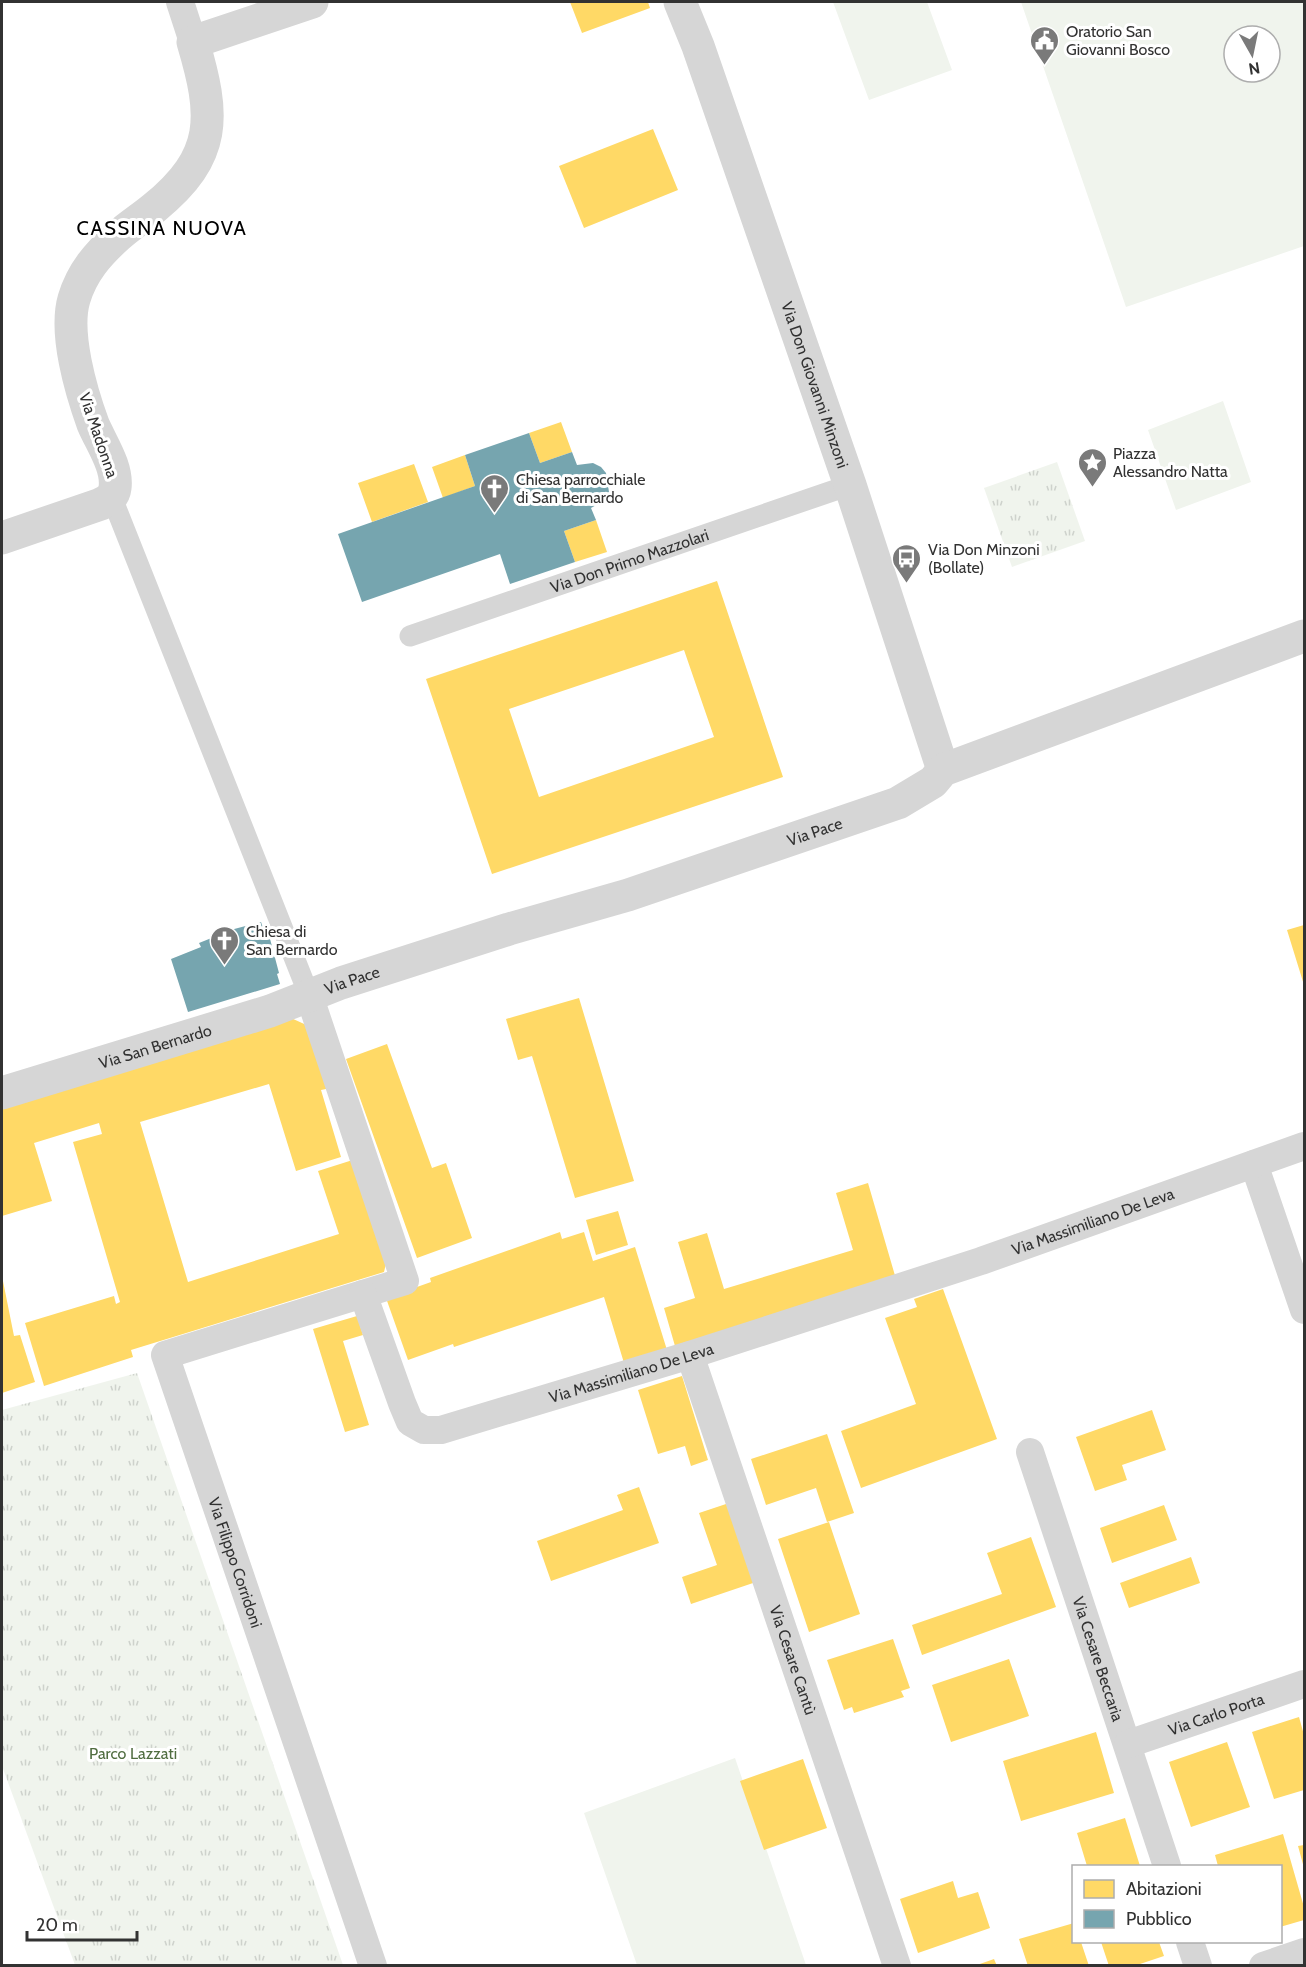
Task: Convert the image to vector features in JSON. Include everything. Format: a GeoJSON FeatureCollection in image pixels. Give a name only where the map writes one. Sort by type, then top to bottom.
{"type":"FeatureCollection","features":[{"type":"Feature","properties":{"kind":"street","name":"Via Madonna"},"geometry":{"type":"LineString","coordinates":[[180,2],[204,81],[208,113],[206,140],[195,165],[181,183],[155,207],[125,229],[87,268],[74,300],[72,330],[77,364],[93,423],[113,469],[116,487],[112,498],[309,995]]}},
{"type":"Feature","properties":{"kind":"street"},"geometry":{"type":"LineString","coordinates":[[193,42],[312,2]]}},
{"type":"Feature","properties":{"kind":"street","name":"Via Don Giovanni Minzoni"},"geometry":{"type":"LineString","coordinates":[[680,2],[698,46],[850,485],[943,770]]}},
{"type":"Feature","properties":{"kind":"street","name":"Via Don Primo Mazzolari"},"geometry":{"type":"LineString","coordinates":[[411,636],[850,485]]}},
{"type":"Feature","properties":{"kind":"street"},"geometry":{"type":"LineString","coordinates":[[2,538],[101,504],[112,498]]}},
{"type":"Feature","properties":{"kind":"street","name":"Via Pace"},"geometry":{"type":"LineString","coordinates":[[309,995],[341,982],[509,929],[628,895],[898,802],[933,782],[943,770],[1305,636]]}},
{"type":"Feature","properties":{"kind":"street"},"geometry":{"type":"LineString","coordinates":[[309,995],[405,1281],[363,1294]]}},
{"type":"Feature","properties":{"kind":"street","name":"Via San Bernardo"},"geometry":{"type":"LineString","coordinates":[[2,1093],[270,1011],[309,995]]}},
{"type":"Feature","properties":{"kind":"street","name":"Via Massimiliano De Leva"},"geometry":{"type":"LineString","coordinates":[[363,1294],[410,1422],[424,1430],[441,1430],[690,1355],[981,1261],[1305,1146]]}},
{"type":"Feature","properties":{"kind":"street"},"geometry":{"type":"LineString","coordinates":[[1254,1164],[1305,1310]]}},
{"type":"Feature","properties":{"kind":"street","name":"Via Filippo Corridoni"},"geometry":{"type":"LineString","coordinates":[[363,1294],[165,1355],[373,1965]]}},
{"type":"Feature","properties":{"kind":"street","name":"Via Cesare Cantù"},"geometry":{"type":"LineString","coordinates":[[690,1355],[897,1965]]}},
{"type":"Feature","properties":{"kind":"street","name":"Via Cesare Beccaria"},"geometry":{"type":"LineString","coordinates":[[1030,1452],[1167,1865]]}},
{"type":"Feature","properties":{"kind":"street","name":"Via Carlo Porta"},"geometry":{"type":"LineString","coordinates":[[1128,1744],[1305,1684]]}},
{"type":"Feature","properties":{"kind":"street"},"geometry":{"type":"LineString","coordinates":[[1191,1943],[1198,1965]]}},
{"type":"Feature","properties":{"kind":"street"},"geometry":{"type":"LineString","coordinates":[[1263,1965],[1305,1952]]}},
{"type":"Feature","properties":{"kind":"green space"},"geometry":{"type":"Polygon","coordinates":[[[833,2],[927,2],[952,70],[869,100],[833,2]]]}},
{"type":"Feature","properties":{"kind":"green space"},"geometry":{"type":"Polygon","coordinates":[[[1021,2],[1303,2],[1304,246],[1126,307],[1021,2]]]}},
{"type":"Feature","properties":{"kind":"green space"},"geometry":{"type":"Polygon","coordinates":[[[1223,401],[1251,482],[1176,510],[1148,430],[1223,401]]]}},
{"type":"Feature","properties":{"kind":"green space"},"geometry":{"type":"Polygon","coordinates":[[[1057,462],[1085,541],[1012,567],[984,488],[1057,462]]]}},
{"type":"Feature","properties":{"kind":"green space","name":"Parco Lazzati"},"geometry":{"type":"Polygon","coordinates":[[[137,1373],[343,1965],[75,1965],[2,1766],[2,1410],[137,1373]]]}},
{"type":"Feature","properties":{"kind":"green space"},"geometry":{"type":"Polygon","coordinates":[[[735,1758],[806,1965],[637,1965],[584,1813],[735,1758]]]}},
{"type":"Feature","properties":{"kind":"building: Abitazioni"},"geometry":{"type":"Polygon","coordinates":[[[570,2],[648,2],[650,8],[582,33],[570,2]]]}},
{"type":"Feature","properties":{"kind":"building: Abitazioni"},"geometry":{"type":"Polygon","coordinates":[[[653,129],[678,190],[584,228],[559,166],[653,129]]]}},
{"type":"Feature","properties":{"kind":"building: Abitazioni"},"geometry":{"type":"Polygon","coordinates":[[[561,422],[572,452],[540,463],[529,433],[561,422]]]}},
{"type":"Feature","properties":{"kind":"building: Abitazioni"},"geometry":{"type":"Polygon","coordinates":[[[465,455],[475,486],[443,498],[432,467],[465,455]]]}},
{"type":"Feature","properties":{"kind":"building: Abitazioni"},"geometry":{"type":"Polygon","coordinates":[[[414,464],[428,502],[372,522],[358,483],[414,464]]]}},
{"type":"Feature","properties":{"kind":"building: Abitazioni"},"geometry":{"type":"Polygon","coordinates":[[[596,520],[607,552],[575,562],[564,531],[596,520]]]}},
{"type":"Feature","properties":{"kind":"building: Abitazioni"},"geometry":{"type":"Polygon","coordinates":[[[717,581],[783,777],[492,874],[426,679],[717,581]],[[684,650],[509,709],[539,797],[714,737],[684,650]]]}},
{"type":"Feature","properties":{"kind":"building: Abitazioni"},"geometry":{"type":"Polygon","coordinates":[[[1304,925],[1304,985],[1287,930],[1304,925]]]}},
{"type":"Feature","properties":{"kind":"building: Abitazioni"},"geometry":{"type":"Polygon","coordinates":[[[579,998],[634,1181],[575,1198],[532,1056],[518,1060],[506,1019],[579,998]]]}},
{"type":"Feature","properties":{"kind":"building: Abitazioni"},"geometry":{"type":"Polygon","coordinates":[[[291,1018],[313,1028],[331,1088],[321,1090],[341,1157],[296,1171],[269,1084],[140,1122],[188,1282],[339,1234],[318,1171],[359,1158],[389,1251],[384,1272],[131,1350],[133,1357],[44,1386],[25,1323],[114,1296],[116,1304],[120,1302],[73,1142],[102,1134],[99,1123],[34,1143],[52,1201],[2,1216],[2,1104],[291,1018]]]}},
{"type":"Feature","properties":{"kind":"building: Abitazioni"},"geometry":{"type":"Polygon","coordinates":[[[387,1044],[432,1168],[446,1163],[472,1238],[417,1258],[346,1059],[387,1044]]]}},
{"type":"Feature","properties":{"kind":"building: Abitazioni"},"geometry":{"type":"Polygon","coordinates":[[[868,1183],[896,1279],[675,1346],[664,1308],[695,1298],[678,1242],[707,1233],[724,1289],[853,1250],[836,1193],[868,1183]]]}},
{"type":"Feature","properties":{"kind":"building: Abitazioni"},"geometry":{"type":"Polygon","coordinates":[[[618,1211],[628,1245],[596,1255],[586,1220],[618,1211]]]}},
{"type":"Feature","properties":{"kind":"building: Abitazioni"},"geometry":{"type":"Polygon","coordinates":[[[560,1232],[562,1239],[584,1232],[593,1261],[635,1247],[667,1350],[624,1363],[604,1297],[408,1360],[386,1298],[431,1282],[430,1278],[560,1232]]]}},
{"type":"Feature","properties":{"kind":"building: Abitazioni"},"geometry":{"type":"Polygon","coordinates":[[[3,1281],[14,1336],[20,1335],[35,1382],[2,1393],[3,1281]]]}},
{"type":"Feature","properties":{"kind":"building: Abitazioni"},"geometry":{"type":"Polygon","coordinates":[[[943,1289],[997,1439],[861,1488],[841,1431],[916,1404],[885,1318],[917,1307],[914,1299],[943,1289]]]}},
{"type":"Feature","properties":{"kind":"building: Abitazioni"},"geometry":{"type":"Polygon","coordinates":[[[357,1316],[363,1335],[343,1341],[369,1425],[345,1432],[313,1329],[357,1316]]]}},
{"type":"Feature","properties":{"kind":"building: Abitazioni"},"geometry":{"type":"Polygon","coordinates":[[[682,1376],[708,1460],[691,1466],[685,1446],[658,1454],[638,1390],[682,1376]]]}},
{"type":"Feature","properties":{"kind":"building: Abitazioni"},"geometry":{"type":"Polygon","coordinates":[[[1152,1410],[1166,1450],[1122,1465],[1127,1480],[1095,1491],[1076,1437],[1152,1410]]]}},
{"type":"Feature","properties":{"kind":"building: Abitazioni"},"geometry":{"type":"Polygon","coordinates":[[[827,1434],[854,1513],[827,1522],[816,1488],[766,1505],[751,1459],[827,1434]]]}},
{"type":"Feature","properties":{"kind":"building: Abitazioni"},"geometry":{"type":"Polygon","coordinates":[[[639,1487],[659,1543],[551,1581],[537,1541],[623,1510],[617,1495],[639,1487]]]}},
{"type":"Feature","properties":{"kind":"building: Abitazioni"},"geometry":{"type":"Polygon","coordinates":[[[729,1503],[756,1582],[691,1604],[682,1577],[717,1565],[699,1513],[729,1503]]]}},
{"type":"Feature","properties":{"kind":"building: Abitazioni"},"geometry":{"type":"Polygon","coordinates":[[[1164,1505],[1177,1540],[1112,1563],[1100,1528],[1164,1505]]]}},
{"type":"Feature","properties":{"kind":"building: Abitazioni"},"geometry":{"type":"Polygon","coordinates":[[[829,1522],[860,1614],[809,1632],[778,1539],[829,1522]]]}},
{"type":"Feature","properties":{"kind":"building: Abitazioni"},"geometry":{"type":"Polygon","coordinates":[[[1031,1537],[1056,1607],[922,1655],[912,1625],[1002,1594],[987,1553],[1031,1537]]]}},
{"type":"Feature","properties":{"kind":"building: Abitazioni"},"geometry":{"type":"Polygon","coordinates":[[[1191,1557],[1200,1583],[1129,1608],[1120,1583],[1191,1557]]]}},
{"type":"Feature","properties":{"kind":"building: Abitazioni"},"geometry":{"type":"Polygon","coordinates":[[[893,1639],[910,1688],[901,1691],[904,1697],[854,1713],[852,1707],[844,1710],[827,1660],[893,1639]]]}},
{"type":"Feature","properties":{"kind":"building: Abitazioni"},"geometry":{"type":"Polygon","coordinates":[[[1009,1659],[1029,1716],[951,1742],[932,1685],[1009,1659]]]}},
{"type":"Feature","properties":{"kind":"building: Abitazioni"},"geometry":{"type":"Polygon","coordinates":[[[1299,1717],[1304,1735],[1304,1790],[1274,1799],[1252,1732],[1299,1717]]]}},
{"type":"Feature","properties":{"kind":"building: Abitazioni"},"geometry":{"type":"Polygon","coordinates":[[[1096,1732],[1114,1793],[1021,1821],[1003,1761],[1096,1732]]]}},
{"type":"Feature","properties":{"kind":"building: Abitazioni"},"geometry":{"type":"Polygon","coordinates":[[[1227,1742],[1250,1807],[1191,1827],[1169,1762],[1227,1742]]]}},
{"type":"Feature","properties":{"kind":"building: Abitazioni"},"geometry":{"type":"Polygon","coordinates":[[[803,1759],[827,1828],[764,1850],[740,1781],[803,1759]]]}},
{"type":"Feature","properties":{"kind":"building: Abitazioni"},"geometry":{"type":"Polygon","coordinates":[[[1125,1818],[1140,1865],[1087,1865],[1077,1833],[1125,1818]]]}},
{"type":"Feature","properties":{"kind":"building: Abitazioni"},"geometry":{"type":"Polygon","coordinates":[[[1283,1834],[1304,1907],[1304,1920],[1282,1926],[1282,1865],[1218,1865],[1215,1855],[1283,1834]]]}},
{"type":"Feature","properties":{"kind":"building: Abitazioni"},"geometry":{"type":"Polygon","coordinates":[[[1304,1845],[1304,1868],[1298,1846],[1304,1845]]]}},
{"type":"Feature","properties":{"kind":"building: Abitazioni"},"geometry":{"type":"Polygon","coordinates":[[[953,1881],[958,1898],[978,1892],[990,1928],[918,1953],[900,1899],[953,1881]]]}},
{"type":"Feature","properties":{"kind":"building: Abitazioni"},"geometry":{"type":"Polygon","coordinates":[[[1072,1924],[1072,1943],[1081,1943],[1089,1966],[1028,1966],[1019,1939],[1072,1924]]]}},
{"type":"Feature","properties":{"kind":"building: Abitazioni"},"geometry":{"type":"Polygon","coordinates":[[[1101,1943],[1159,1943],[1164,1956],[1134,1966],[1109,1966],[1101,1943]]]}},
{"type":"Feature","properties":{"kind":"building: Abitazioni"},"geometry":{"type":"Polygon","coordinates":[[[994,1959],[997,1966],[977,1966],[977,1965],[994,1959]]]}},
{"type":"Feature","properties":{"kind":"building: Pubblico","name":"Chiesa parrocchiale di San Bernardo"},"geometry":{"type":"Polygon","coordinates":[[[529,433],[540,463],[572,452],[577,465],[593,463],[606,473],[609,492],[605,500],[591,508],[596,520],[564,531],[575,562],[510,584],[500,554],[362,602],[338,534],[475,486],[465,455],[529,433]]]}},
{"type":"Feature","properties":{"kind":"building: Pubblico","name":"Chiesa di San Bernardo"},"geometry":{"type":"Polygon","coordinates":[[[261,922],[265,933],[269,935],[280,984],[188,1012],[171,959],[201,947],[199,943],[219,933],[261,922]]]}},
{"type":"Feature","properties":{"kind":"place","name":"Oratorio San Giovanni Bosco"},"geometry":{"type":"Point","coordinates":[1045,66]}},
{"type":"Feature","properties":{"kind":"place","name":"Piazza Alessandro Natta"},"geometry":{"type":"Point","coordinates":[1092,488]}},
{"type":"Feature","properties":{"kind":"place","name":"Chiesa parrocchiale di San Bernardo"},"geometry":{"type":"Point","coordinates":[495,514]}},
{"type":"Feature","properties":{"kind":"place","name":"Via Don Minzoni (Bollate)"},"geometry":{"type":"Point","coordinates":[907,584]}},
{"type":"Feature","properties":{"kind":"place","name":"Chiesa di San Bernardo"},"geometry":{"type":"Point","coordinates":[225,966]}},
{"type":"Feature","properties":{"kind":"district","name":"CASSINA NUOVA"},"geometry":{"type":"Point","coordinates":[162,228]}}]}
